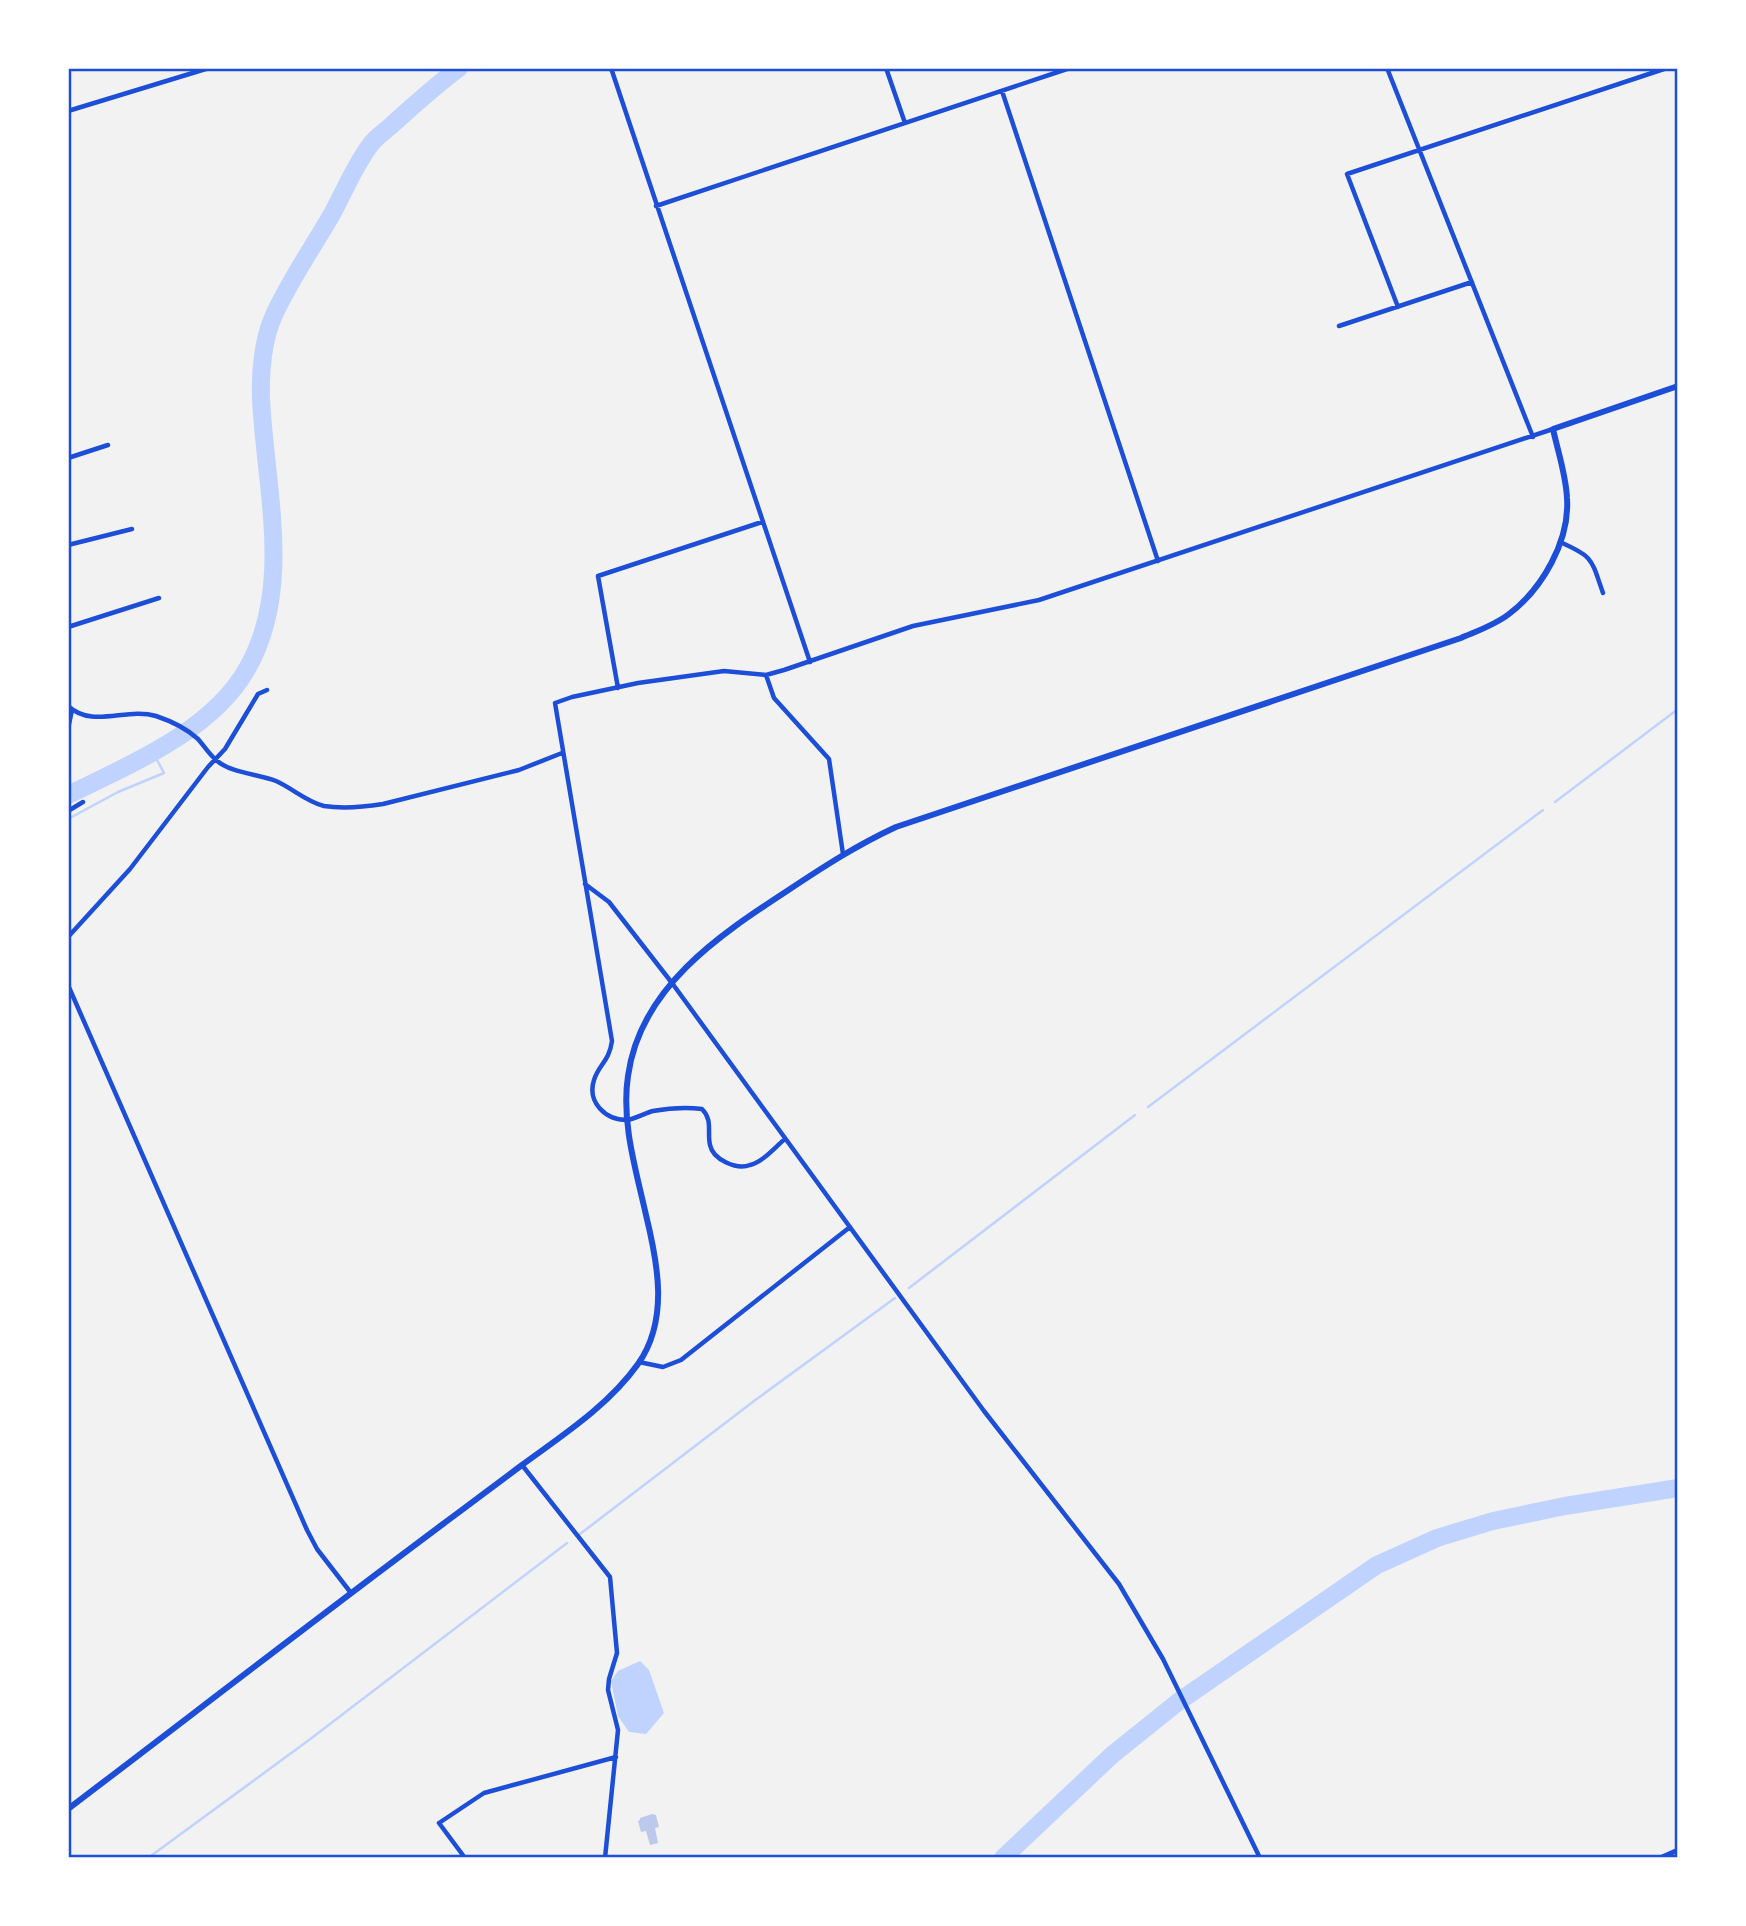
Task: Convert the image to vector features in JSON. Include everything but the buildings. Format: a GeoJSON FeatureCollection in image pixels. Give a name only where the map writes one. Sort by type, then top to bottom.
{"type":"FeatureCollection","features":[{"type":"Feature","properties":{"kind":"main road"},"geometry":{"type":"LineString","coordinates":[[68,1809],[351,1593],[558,1440],[601,1404],[639,1362],[656,1323],[658,1286],[654,1249],[627,1120],[626,1094],[632,1057],[647,1020],[672,983],[688,964],[725,931],[843,854],[896,827],[1486,628],[1507,616],[1527,599],[1542,578],[1560,542],[1567,498],[1553,429],[1678,386]]}},
{"type":"Feature","properties":{"kind":"street"},"geometry":{"type":"LineString","coordinates":[[68,111],[209,68]]}},
{"type":"Feature","properties":{"kind":"street"},"geometry":{"type":"LineString","coordinates":[[611,68],[810,662]]}},
{"type":"Feature","properties":{"kind":"street"},"geometry":{"type":"LineString","coordinates":[[886,68],[905,123]]}},
{"type":"Feature","properties":{"kind":"street"},"geometry":{"type":"LineString","coordinates":[[656,206],[1070,68]]}},
{"type":"Feature","properties":{"kind":"street"},"geometry":{"type":"LineString","coordinates":[[1387,68],[1533,437]]}},
{"type":"Feature","properties":{"kind":"street"},"geometry":{"type":"LineString","coordinates":[[1398,307],[1347,174],[1667,68]]}},
{"type":"Feature","properties":{"kind":"street"},"geometry":{"type":"LineString","coordinates":[[1002,91],[1158,561]]}},
{"type":"Feature","properties":{"kind":"street"},"geometry":{"type":"LineString","coordinates":[[1339,327],[1472,282]]}},
{"type":"Feature","properties":{"kind":"street"},"geometry":{"type":"LineString","coordinates":[[785,1139],[753,1165],[745,1166],[724,1162],[713,1154],[709,1121],[702,1109],[672,1108],[627,1120],[603,1113],[596,1105],[593,1095],[594,1081],[610,1056],[612,1041],[555,703],[618,688],[724,671],[766,675],[913,626],[1039,600],[1553,429]]}},
{"type":"Feature","properties":{"kind":"street"},"geometry":{"type":"LineString","coordinates":[[68,458],[108,445]]}},
{"type":"Feature","properties":{"kind":"street"},"geometry":{"type":"LineString","coordinates":[[618,688],[598,576],[762,522]]}},
{"type":"Feature","properties":{"kind":"street"},"geometry":{"type":"LineString","coordinates":[[68,545],[132,529]]}},
{"type":"Feature","properties":{"kind":"street"},"geometry":{"type":"LineString","coordinates":[[1560,542],[1584,552],[1591,559],[1604,593]]}},
{"type":"Feature","properties":{"kind":"street"},"geometry":{"type":"LineString","coordinates":[[68,626],[159,598]]}},
{"type":"Feature","properties":{"kind":"street"},"geometry":{"type":"LineString","coordinates":[[766,675],[774,698],[829,759],[843,854]]}},
{"type":"Feature","properties":{"kind":"street"},"geometry":{"type":"LineString","coordinates":[[68,937],[130,869],[197,780],[225,749],[258,694],[267,690]]}},
{"type":"Feature","properties":{"kind":"street"},"geometry":{"type":"LineString","coordinates":[[68,729],[70,708],[85,717],[152,715],[181,727],[196,737],[216,760],[227,766],[277,782],[321,805],[363,807],[383,804],[519,770],[562,753]]}},
{"type":"Feature","properties":{"kind":"street"},"geometry":{"type":"LineString","coordinates":[[68,811],[83,802]]}},
{"type":"Feature","properties":{"kind":"street"},"geometry":{"type":"LineString","coordinates":[[584,884],[609,902],[672,983],[984,1411],[1119,1584],[1163,1658],[1260,1858]]}},
{"type":"Feature","properties":{"kind":"street"},"geometry":{"type":"LineString","coordinates":[[68,985],[307,1530],[317,1549],[351,1593]]}},
{"type":"Feature","properties":{"kind":"street"},"geometry":{"type":"LineString","coordinates":[[639,1362],[663,1367],[681,1360],[850,1227]]}},
{"type":"Feature","properties":{"kind":"street"},"geometry":{"type":"LineString","coordinates":[[522,1465],[610,1577],[617,1653],[608,1690],[618,1730],[605,1858]]}},
{"type":"Feature","properties":{"kind":"street"},"geometry":{"type":"LineString","coordinates":[[465,1858],[439,1823],[484,1793],[616,1757]]}},
{"type":"Feature","properties":{"kind":"street"},"geometry":{"type":"LineString","coordinates":[[1660,1858],[1678,1850]]}},
{"type":"Feature","properties":{"kind":"water"},"geometry":{"type":"Polygon","coordinates":[[[640,1661],[649,1670],[664,1713],[646,1734],[629,1732],[618,1716],[611,1681],[618,1671],[640,1661]]]}},
{"type":"Feature","properties":{"kind":"waterway"},"geometry":{"type":"LineString","coordinates":[[68,795],[142,758],[191,728],[213,711],[232,691],[247,669],[261,637],[270,605],[273,571],[271,501],[261,388],[263,356],[270,324],[287,289],[371,144],[459,68]]}},
{"type":"Feature","properties":{"kind":"waterway"},"geometry":{"type":"LineString","coordinates":[[1555,802],[1678,709]]}},
{"type":"Feature","properties":{"kind":"waterway"},"geometry":{"type":"LineString","coordinates":[[68,819],[118,792],[164,773],[157,760],[149,755]]}},
{"type":"Feature","properties":{"kind":"waterway"},"geometry":{"type":"LineString","coordinates":[[1148,1107],[1543,810]]}},
{"type":"Feature","properties":{"kind":"waterway"},"geometry":{"type":"LineString","coordinates":[[909,1288],[1135,1115]]}},
{"type":"Feature","properties":{"kind":"waterway"},"geometry":{"type":"LineString","coordinates":[[580,1534],[754,1401],[895,1298]]}},
{"type":"Feature","properties":{"kind":"waterway"},"geometry":{"type":"LineString","coordinates":[[1003,1858],[1112,1755],[1178,1702],[1377,1565],[1437,1538],[1493,1521],[1565,1506],[1678,1488]]}},
{"type":"Feature","properties":{"kind":"waterway"},"geometry":{"type":"LineString","coordinates":[[148,1858],[309,1740],[567,1543]]}}]}
